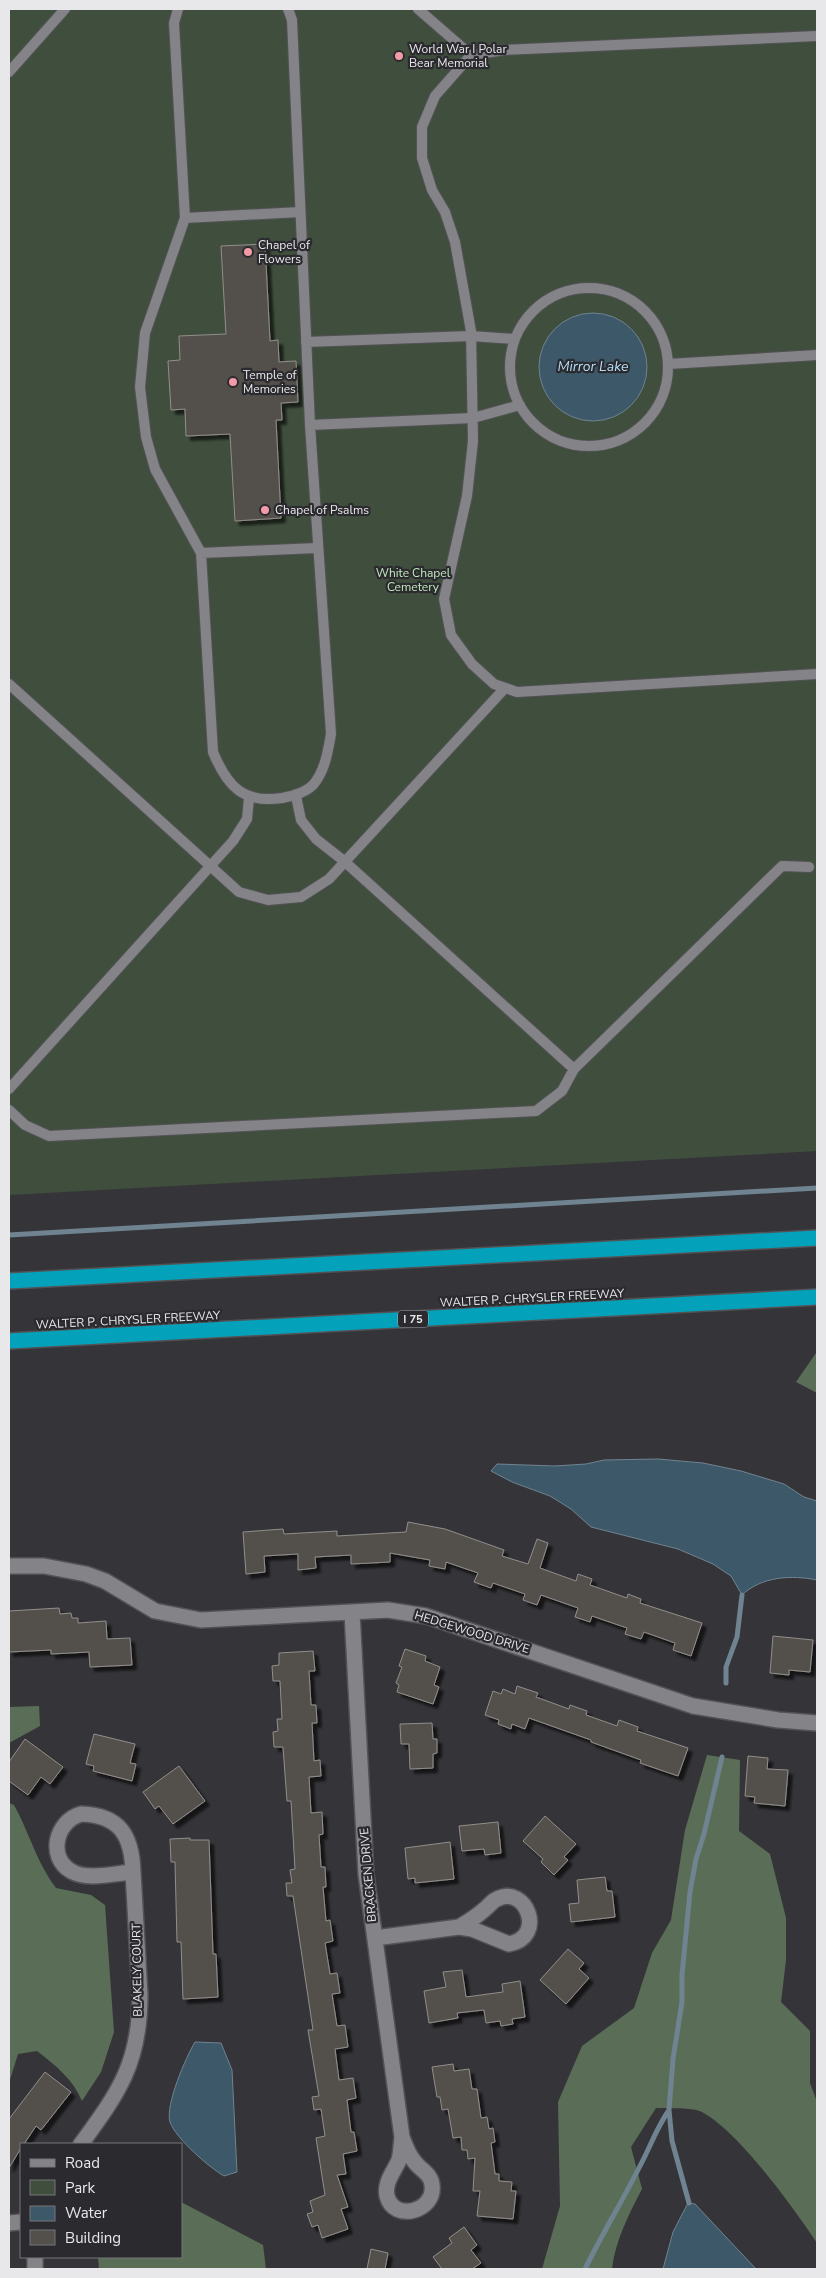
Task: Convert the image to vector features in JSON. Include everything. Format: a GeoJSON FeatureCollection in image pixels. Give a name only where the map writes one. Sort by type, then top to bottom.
{"type":"FeatureCollection","features":[{"type":"Feature","properties":{"kind":"highway"},"geometry":{"type":"LineString","coordinates":[[9,1280],[817,1238]]}},
{"type":"Feature","properties":{"kind":"highway","name":"WALTER P. CHRYSLER FREEWAY"},"geometry":{"type":"LineString","coordinates":[[9,1341],[817,1297]]}},
{"type":"Feature","properties":{"kind":"street","name":"HEDGEWOOD DRIVE"},"geometry":{"type":"LineString","coordinates":[[9,1566],[44,1566],[86,1574],[105,1581],[155,1611],[201,1620],[388,1610],[426,1616],[694,1706],[718,1712],[817,1723]]}},
{"type":"Feature","properties":{"kind":"street","name":"BRACKEN DRIVE"},"geometry":{"type":"LineString","coordinates":[[352,1612],[366,1874],[402,2137],[401,2152],[387,2183],[387,2195],[393,2206],[399,2210],[414,2211],[421,2208],[430,2199],[432,2183],[429,2175],[410,2156],[402,2137]]}},
{"type":"Feature","properties":{"kind":"street","name":"BLAKELY COURT"},"geometry":{"type":"LineString","coordinates":[[82,2143],[124,2082],[135,2049],[140,2016],[140,1995],[132,1853],[128,1840],[114,1823],[102,1816],[81,1814],[64,1823],[59,1832],[57,1843],[64,1864],[71,1871],[89,1875],[133,1872]]}},
{"type":"Feature","properties":{"kind":"street"},"geometry":{"type":"LineString","coordinates":[[375,1938],[459,1927]]}},
{"type":"Feature","properties":{"kind":"lane"},"geometry":{"type":"LineString","coordinates":[[9,72],[65,9]]}},
{"type":"Feature","properties":{"kind":"lane"},"geometry":{"type":"LineString","coordinates":[[178,9],[174,24],[185,218],[144,333],[140,387],[146,437],[155,469],[201,554],[213,752],[222,775],[249,798],[272,800],[296,796],[313,785],[326,760],[331,734],[310,425],[292,20],[288,9]]}},
{"type":"Feature","properties":{"kind":"lane"},"geometry":{"type":"LineString","coordinates":[[418,9],[471,54]]}},
{"type":"Feature","properties":{"kind":"lane"},"geometry":{"type":"LineString","coordinates":[[817,36],[504,50],[471,54],[435,96],[422,127],[422,158],[432,190],[445,212],[455,242],[471,336],[474,441],[467,496],[444,599],[451,635],[472,664],[494,684],[517,692],[817,674]]}},
{"type":"Feature","properties":{"kind":"lane"},"geometry":{"type":"LineString","coordinates":[[185,218],[300,212]]}},
{"type":"Feature","properties":{"kind":"lane"},"geometry":{"type":"LineString","coordinates":[[588,288],[622,295],[650,316],[660,331],[666,347],[669,364],[665,393],[656,411],[644,425],[629,437],[607,445],[590,447],[556,440],[538,428],[520,405],[510,374],[515,339],[531,314],[548,300],[567,291],[588,288]]}},
{"type":"Feature","properties":{"kind":"lane"},"geometry":{"type":"LineString","coordinates":[[306,342],[471,336],[515,339]]}},
{"type":"Feature","properties":{"kind":"lane"},"geometry":{"type":"LineString","coordinates":[[669,364],[817,355]]}},
{"type":"Feature","properties":{"kind":"lane"},"geometry":{"type":"LineString","coordinates":[[310,425],[472,418],[520,405]]}},
{"type":"Feature","properties":{"kind":"lane"},"geometry":{"type":"LineString","coordinates":[[201,554],[317,548]]}},
{"type":"Feature","properties":{"kind":"lane"},"geometry":{"type":"LineString","coordinates":[[9,684],[239,892],[268,900],[300,897],[329,879],[504,688]]}},
{"type":"Feature","properties":{"kind":"lane"},"geometry":{"type":"LineString","coordinates":[[296,796],[301,820],[316,839],[344,861],[574,1070]]}},
{"type":"Feature","properties":{"kind":"lane"},"geometry":{"type":"LineString","coordinates":[[9,1089],[233,841],[246,819],[249,798]]}},
{"type":"Feature","properties":{"kind":"lane"},"geometry":{"type":"LineString","coordinates":[[9,1110],[25,1125],[49,1136],[536,1111],[562,1091],[574,1070],[782,866],[809,868]]}},
{"type":"Feature","properties":{"kind":"green space","name":"White Chapel Cemetery"},"geometry":{"type":"Polygon","coordinates":[[[9,9],[817,9],[817,1151],[9,1195],[9,9]]]}},
{"type":"Feature","properties":{"kind":"green space"},"geometry":{"type":"Polygon","coordinates":[[[817,1353],[817,1393],[796,1382],[817,1353]]]}},
{"type":"Feature","properties":{"kind":"green space"},"geometry":{"type":"Polygon","coordinates":[[[39,1706],[40,1726],[9,1743],[9,1707],[39,1706]]]}},
{"type":"Feature","properties":{"kind":"green space"},"geometry":{"type":"Polygon","coordinates":[[[707,1755],[740,1760],[739,1831],[770,1854],[786,1918],[786,1960],[781,2002],[810,2031],[810,2083],[817,2102],[817,2243],[764,2172],[732,2136],[716,2122],[698,2110],[656,2108],[631,2147],[642,2189],[619,2238],[612,2269],[542,2269],[560,2206],[558,2102],[582,2046],[634,2008],[652,1953],[671,1920],[685,1830],[707,1755]]]}},
{"type":"Feature","properties":{"kind":"green space"},"geometry":{"type":"Polygon","coordinates":[[[9,1803],[14,1805],[43,1868],[56,1888],[91,1895],[105,1905],[114,2032],[101,2072],[82,2101],[69,2079],[37,2051],[18,2054],[9,2083],[9,1803]]]}},
{"type":"Feature","properties":{"kind":"green space"},"geometry":{"type":"Polygon","coordinates":[[[182,2203],[263,2245],[266,2269],[99,2269],[98,2258],[182,2258],[182,2203]]]}},
{"type":"Feature","properties":{"kind":"water","name":"Mirror Lake"},"geometry":{"type":"Polygon","coordinates":[[[593,313],[603,314],[623,322],[631,329],[638,337],[646,357],[646,377],[638,397],[631,405],[623,412],[603,420],[593,421],[583,420],[563,412],[555,405],[548,397],[540,377],[539,367],[540,357],[548,337],[555,329],[563,322],[583,314],[593,313]]]}},
{"type":"Feature","properties":{"kind":"water"},"geometry":{"type":"Polygon","coordinates":[[[658,1459],[703,1463],[741,1471],[784,1484],[804,1497],[817,1501],[817,1580],[778,1578],[759,1584],[742,1595],[731,1576],[713,1564],[678,1549],[591,1527],[571,1509],[550,1496],[512,1482],[491,1471],[497,1464],[555,1466],[586,1464],[604,1460],[658,1459]]]}},
{"type":"Feature","properties":{"kind":"water"},"geometry":{"type":"Polygon","coordinates":[[[195,2042],[221,2043],[232,2070],[237,2172],[224,2176],[186,2144],[173,2129],[170,2122],[169,2114],[173,2093],[195,2042]]]}},
{"type":"Feature","properties":{"kind":"water"},"geometry":{"type":"Polygon","coordinates":[[[688,2203],[695,2204],[756,2269],[663,2269],[673,2232],[688,2203]]]}},
{"type":"Feature","properties":{"kind":"building","name":"Temple of Memories"},"geometry":{"type":"Polygon","coordinates":[[[265,244],[270,341],[278,340],[279,362],[296,361],[298,402],[281,403],[282,420],[276,420],[281,518],[235,521],[230,434],[186,436],[185,409],[171,410],[168,361],[180,360],[179,336],[226,334],[221,246],[265,244]]]}},
{"type":"Feature","properties":{"kind":"building"},"geometry":{"type":"Polygon","coordinates":[[[408,1522],[445,1529],[504,1550],[502,1556],[528,1564],[537,1539],[548,1543],[540,1568],[576,1581],[578,1574],[592,1579],[590,1585],[627,1598],[628,1594],[641,1599],[640,1603],[702,1623],[691,1656],[673,1650],[675,1643],[644,1632],[641,1639],[625,1634],[627,1628],[592,1616],[590,1622],[575,1617],[578,1608],[541,1595],[537,1605],[523,1600],[525,1594],[493,1583],[491,1588],[474,1582],[478,1573],[446,1562],[445,1569],[429,1566],[430,1560],[390,1553],[390,1562],[351,1564],[351,1555],[315,1557],[316,1568],[298,1570],[298,1554],[264,1556],[265,1572],[246,1574],[243,1532],[283,1529],[284,1534],[337,1531],[337,1536],[406,1532],[408,1522]]]}},
{"type":"Feature","properties":{"kind":"building"},"geometry":{"type":"Polygon","coordinates":[[[59,1608],[60,1614],[71,1613],[72,1618],[78,1618],[78,1623],[106,1621],[107,1639],[130,1638],[132,1665],[90,1667],[89,1652],[51,1654],[51,1650],[9,1652],[9,1611],[59,1608]]]}},
{"type":"Feature","properties":{"kind":"building"},"geometry":{"type":"Polygon","coordinates":[[[773,1636],[813,1640],[810,1672],[789,1670],[789,1675],[770,1673],[773,1636]]]}},
{"type":"Feature","properties":{"kind":"building"},"geometry":{"type":"Polygon","coordinates":[[[405,1649],[426,1656],[425,1661],[440,1667],[434,1685],[439,1687],[433,1704],[397,1692],[399,1685],[396,1683],[402,1667],[399,1666],[405,1649]]]}},
{"type":"Feature","properties":{"kind":"building"},"geometry":{"type":"Polygon","coordinates":[[[313,1651],[315,1671],[309,1671],[311,1705],[316,1705],[317,1723],[312,1723],[314,1761],[320,1760],[321,1776],[309,1777],[311,1813],[322,1812],[323,1834],[319,1835],[321,1867],[325,1867],[326,1887],[323,1887],[326,1921],[330,1920],[333,1941],[325,1943],[330,1974],[337,1973],[340,1993],[332,1994],[337,2026],[345,2025],[348,2047],[335,2049],[339,2080],[353,2078],[356,2098],[347,2100],[351,2132],[354,2132],[357,2151],[343,2154],[346,2174],[337,2175],[348,2207],[341,2209],[348,2229],[322,2238],[318,2225],[312,2227],[307,2214],[313,2212],[310,2201],[325,2195],[316,2138],[325,2136],[321,2109],[314,2110],[312,2097],[319,2096],[308,2030],[313,2030],[293,1896],[287,1896],[286,1883],[292,1883],[290,1870],[295,1869],[291,1801],[287,1801],[283,1747],[274,1747],[273,1732],[278,1731],[277,1719],[282,1719],[280,1681],[273,1681],[272,1666],[279,1665],[279,1653],[313,1651]]]}},
{"type":"Feature","properties":{"kind":"building"},"geometry":{"type":"Polygon","coordinates":[[[517,1686],[538,1693],[536,1697],[569,1709],[570,1705],[587,1711],[586,1715],[617,1726],[619,1720],[638,1727],[637,1731],[688,1748],[678,1776],[640,1763],[641,1760],[591,1742],[591,1740],[529,1718],[525,1729],[512,1724],[511,1729],[498,1724],[499,1720],[485,1715],[493,1691],[501,1694],[503,1689],[515,1694],[517,1686]]]}},
{"type":"Feature","properties":{"kind":"building"},"geometry":{"type":"Polygon","coordinates":[[[432,1723],[433,1739],[437,1739],[437,1753],[433,1754],[433,1768],[410,1769],[409,1744],[401,1744],[400,1724],[432,1723]]]}},
{"type":"Feature","properties":{"kind":"building"},"geometry":{"type":"Polygon","coordinates":[[[94,1734],[135,1744],[130,1763],[136,1764],[132,1781],[93,1771],[94,1766],[86,1764],[94,1734]]]}},
{"type":"Feature","properties":{"kind":"building"},"geometry":{"type":"Polygon","coordinates":[[[25,1739],[63,1767],[50,1784],[41,1777],[28,1795],[9,1781],[9,1762],[25,1739]]]}},
{"type":"Feature","properties":{"kind":"building"},"geometry":{"type":"Polygon","coordinates":[[[748,1756],[768,1758],[767,1769],[788,1770],[785,1806],[754,1803],[755,1797],[745,1796],[748,1756]]]}},
{"type":"Feature","properties":{"kind":"building"},"geometry":{"type":"Polygon","coordinates":[[[179,1766],[205,1801],[173,1824],[159,1806],[155,1809],[143,1792],[179,1766]]]}},
{"type":"Feature","properties":{"kind":"building"},"geometry":{"type":"Polygon","coordinates":[[[545,1816],[576,1844],[564,1857],[568,1860],[554,1875],[541,1862],[543,1859],[523,1841],[545,1816]]]}},
{"type":"Feature","properties":{"kind":"building"},"geometry":{"type":"Polygon","coordinates":[[[498,1822],[501,1853],[485,1855],[484,1849],[462,1851],[459,1826],[498,1822]]]}},
{"type":"Feature","properties":{"kind":"building"},"geometry":{"type":"Polygon","coordinates":[[[190,1838],[190,1840],[209,1840],[213,1954],[216,1954],[218,1997],[183,1999],[181,1942],[177,1942],[175,1862],[171,1862],[170,1839],[190,1838]]]}},
{"type":"Feature","properties":{"kind":"building"},"geometry":{"type":"Polygon","coordinates":[[[450,1842],[454,1879],[415,1883],[415,1878],[408,1879],[405,1848],[450,1842]]]}},
{"type":"Feature","properties":{"kind":"building"},"geometry":{"type":"Polygon","coordinates":[[[605,1877],[607,1891],[612,1891],[615,1917],[571,1922],[569,1904],[579,1903],[577,1880],[605,1877]]]}},
{"type":"Feature","properties":{"kind":"building"},"geometry":{"type":"Polygon","coordinates":[[[568,1949],[584,1963],[579,1969],[589,1978],[566,2004],[540,1980],[568,1949]]]}},
{"type":"Feature","properties":{"kind":"building"},"geometry":{"type":"Polygon","coordinates":[[[462,1970],[466,1997],[503,1992],[502,1984],[520,1981],[525,2017],[512,2019],[513,2024],[501,2026],[500,2021],[486,2023],[484,2010],[457,2013],[458,2018],[429,2023],[424,1991],[446,1987],[443,1972],[462,1970]]]}},
{"type":"Feature","properties":{"kind":"building"},"geometry":{"type":"Polygon","coordinates":[[[453,2064],[454,2071],[469,2069],[472,2089],[477,2089],[481,2118],[487,2117],[489,2129],[493,2128],[495,2142],[491,2143],[495,2174],[499,2174],[499,2181],[512,2182],[511,2191],[516,2191],[513,2219],[477,2216],[480,2191],[473,2191],[475,2158],[468,2159],[467,2150],[462,2150],[461,2137],[453,2138],[448,2109],[442,2110],[440,2097],[437,2097],[432,2067],[453,2064]]]}},
{"type":"Feature","properties":{"kind":"building"},"geometry":{"type":"Polygon","coordinates":[[[45,2072],[71,2092],[41,2130],[36,2126],[25,2143],[20,2143],[20,2150],[9,2168],[9,2119],[45,2072]]]}},
{"type":"Feature","properties":{"kind":"building"},"geometry":{"type":"Polygon","coordinates":[[[464,2227],[477,2245],[471,2250],[481,2263],[472,2269],[442,2269],[433,2257],[452,2243],[449,2238],[464,2227]]]}},
{"type":"Feature","properties":{"kind":"building"},"geometry":{"type":"Polygon","coordinates":[[[371,2249],[388,2253],[385,2269],[367,2269],[371,2249]]]}},
{"type":"Feature","properties":{"kind":"waterway"},"geometry":{"type":"LineString","coordinates":[[9,1235],[817,1188]]}},
{"type":"Feature","properties":{"kind":"waterway"},"geometry":{"type":"LineString","coordinates":[[726,1683],[726,1667],[737,1637],[742,1595]]}},
{"type":"Feature","properties":{"kind":"waterway"},"geometry":{"type":"LineString","coordinates":[[689,2203],[672,2141],[669,2110],[673,2059],[682,2002],[682,1975],[690,1892],[696,1859],[704,1834],[722,1757]]}},
{"type":"Feature","properties":{"kind":"waterway"},"geometry":{"type":"LineString","coordinates":[[585,2269],[669,2110]]}},
{"type":"Feature","properties":{"kind":"place","name":"World War I Polar Bear Memorial"},"geometry":{"type":"Point","coordinates":[399,56]}},
{"type":"Feature","properties":{"kind":"place","name":"Chapel of Flowers"},"geometry":{"type":"Point","coordinates":[248,252]}},
{"type":"Feature","properties":{"kind":"place","name":"Temple of Memories"},"geometry":{"type":"Point","coordinates":[233,382]}},
{"type":"Feature","properties":{"kind":"place","name":"Chapel of Psalms"},"geometry":{"type":"Point","coordinates":[265,510]}}]}
